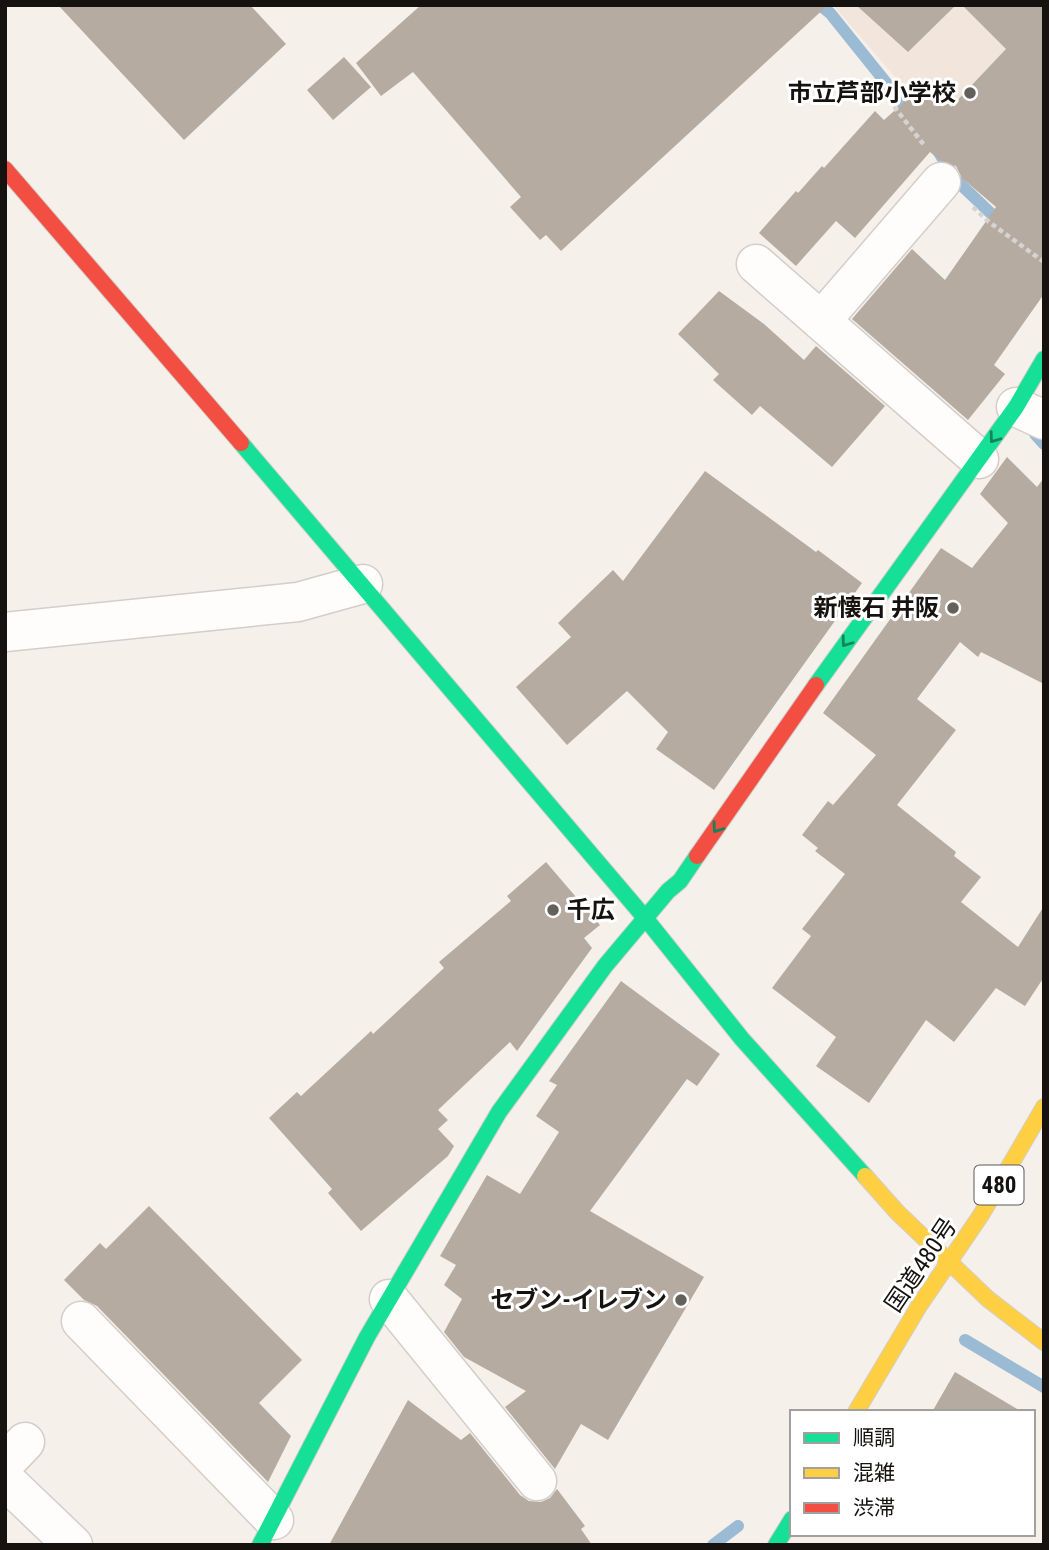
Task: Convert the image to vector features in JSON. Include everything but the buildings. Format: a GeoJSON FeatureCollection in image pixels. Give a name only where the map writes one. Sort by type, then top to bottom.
{"type":"FeatureCollection","features":[{"type":"Feature","properties":{"kind":"main road"},"geometry":{"type":"LineString","coordinates":[[5,169],[363,584],[646,919],[760,1059],[897,1212],[988,1299],[1044,1342]]}},
{"type":"Feature","properties":{"kind":"main road"},"geometry":{"type":"LineString","coordinates":[[267,1532],[389,1299],[499,1112],[605,965],[668,891],[680,881],[844,645],[979,459],[1030,414],[1044,359]]}},
{"type":"Feature","properties":{"kind":"main road","name":"国道480号"},"geometry":{"type":"LineString","coordinates":[[857,1410],[919,1306],[981,1215],[1044,1107]]}},
{"type":"Feature","properties":{"kind":"main road"},"geometry":{"type":"LineString","coordinates":[[776,1545],[790,1522]]}},
{"type":"Feature","properties":{"kind":"street"},"geometry":{"type":"LineString","coordinates":[[821,321],[941,182]]}},
{"type":"Feature","properties":{"kind":"street"},"geometry":{"type":"LineString","coordinates":[[756,264],[979,459]]}},
{"type":"Feature","properties":{"kind":"street"},"geometry":{"type":"LineString","coordinates":[[5,632],[298,602],[363,584]]}},
{"type":"Feature","properties":{"kind":"street"},"geometry":{"type":"LineString","coordinates":[[389,1299],[537,1481]]}},
{"type":"Feature","properties":{"kind":"street"},"geometry":{"type":"LineString","coordinates":[[80,1321],[267,1532]]}},
{"type":"Feature","properties":{"kind":"street"},"geometry":{"type":"LineString","coordinates":[[5,1480],[73,1545]]}},
{"type":"Feature","properties":{"kind":"shaded area","name":"市立芦部小学校"},"geometry":{"type":"Polygon","coordinates":[[[833,5],[1044,5],[964,157],[833,5]]]}},
{"type":"Feature","properties":{"kind":"waterway"},"geometry":{"type":"LineString","coordinates":[[820,5],[830,13],[912,115]]}},
{"type":"Feature","properties":{"kind":"waterway"},"geometry":{"type":"LineString","coordinates":[[937,149],[956,180],[1003,225]]}},
{"type":"Feature","properties":{"kind":"waterway"},"geometry":{"type":"LineString","coordinates":[[1035,434],[1044,444]]}},
{"type":"Feature","properties":{"kind":"waterway"},"geometry":{"type":"LineString","coordinates":[[965,1340],[1044,1387]]}},
{"type":"Feature","properties":{"kind":"waterway"},"geometry":{"type":"LineString","coordinates":[[713,1545],[738,1526]]}},
{"type":"Feature","properties":{"kind":"traffic: fast"},"geometry":{"type":"LineString","coordinates":[[816,685],[1016,407],[1044,359]]}},
{"type":"Feature","properties":{"kind":"traffic: fast"},"geometry":{"type":"LineString","coordinates":[[241,443],[646,919],[742,1039],[865,1176]]}},
{"type":"Feature","properties":{"kind":"traffic: fast"},"geometry":{"type":"LineString","coordinates":[[260,1545],[367,1337],[499,1112],[605,966],[668,891],[680,881],[697,856]]}},
{"type":"Feature","properties":{"kind":"traffic: fast"},"geometry":{"type":"LineString","coordinates":[[776,1545],[790,1522]]}},
{"type":"Feature","properties":{"kind":"traffic: slow"},"geometry":{"type":"LineString","coordinates":[[857,1410],[919,1306],[981,1215],[1044,1107]]}},
{"type":"Feature","properties":{"kind":"traffic: slow"},"geometry":{"type":"LineString","coordinates":[[865,1176],[897,1212],[988,1299],[1044,1342]]}},
{"type":"Feature","properties":{"kind":"traffic: jam"},"geometry":{"type":"LineString","coordinates":[[5,169],[241,443]]}},
{"type":"Feature","properties":{"kind":"traffic: jam"},"geometry":{"type":"LineString","coordinates":[[697,856],[816,685]]}},
{"type":"Feature","properties":{"kind":"place","name":"市立芦部小学校"},"geometry":{"type":"Point","coordinates":[970,93]}},
{"type":"Feature","properties":{"kind":"place","name":"新懐石 井阪"},"geometry":{"type":"Point","coordinates":[953,608]}},
{"type":"Feature","properties":{"kind":"place","name":"千広"},"geometry":{"type":"Point","coordinates":[553,910]}},
{"type":"Feature","properties":{"kind":"place","name":"セブン-イレブン"},"geometry":{"type":"Point","coordinates":[681,1300]}}]}
